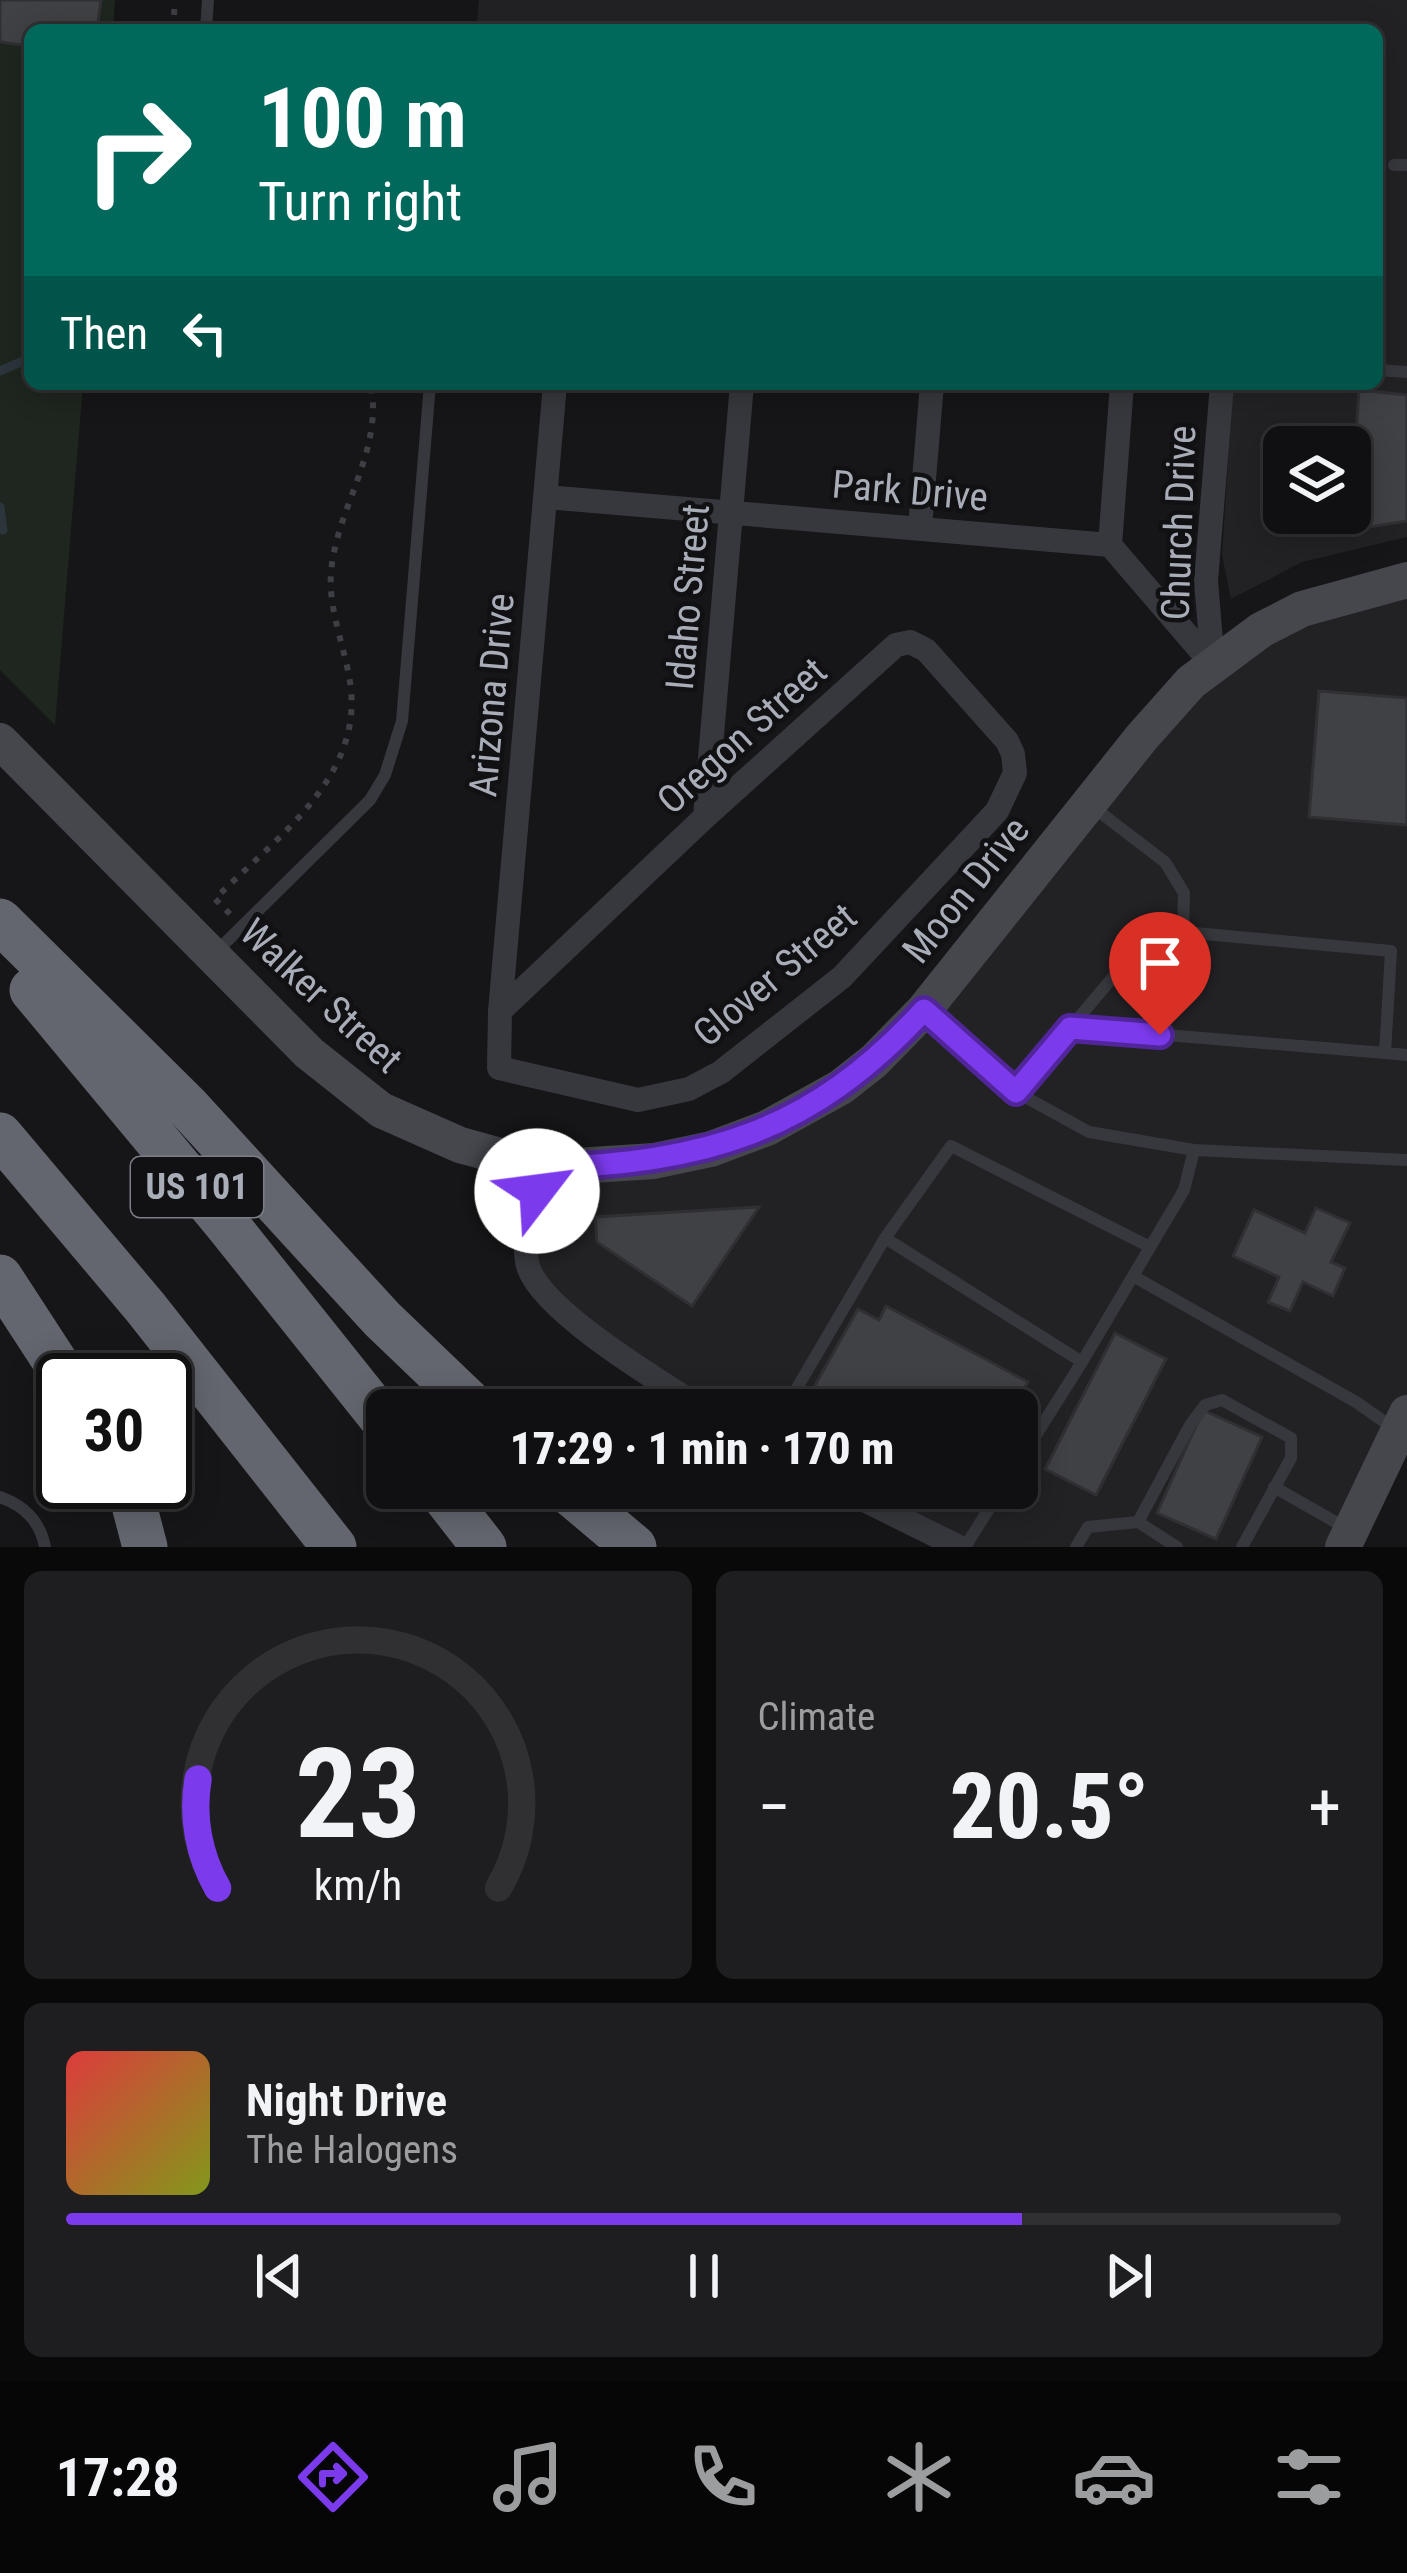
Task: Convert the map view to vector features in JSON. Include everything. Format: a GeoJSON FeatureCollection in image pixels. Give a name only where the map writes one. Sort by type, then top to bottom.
{"type":"FeatureCollection","features":[{"type":"Feature","properties":{"kind":"highway"},"geometry":{"type":"LineString","coordinates":[[0,921],[187,1106],[382,1319],[455,1389]]}},
{"type":"Feature","properties":{"kind":"highway","name":"US 101"},"geometry":{"type":"LineString","coordinates":[[0,954],[131,1107],[366,1399]]}},
{"type":"Feature","properties":{"kind":"highway","name":"US 101"},"geometry":{"type":"LineString","coordinates":[[0,1135],[145,1307],[334,1547]]}},
{"type":"Feature","properties":{"kind":"highway"},"geometry":{"type":"LineString","coordinates":[[0,1277],[49,1353]]}},
{"type":"Feature","properties":{"kind":"highway"},"geometry":{"type":"LineString","coordinates":[[135,1509],[145,1547]]}},
{"type":"Feature","properties":{"kind":"highway"},"geometry":{"type":"LineString","coordinates":[[454,1509],[484,1547]]}},
{"type":"Feature","properties":{"kind":"highway"},"geometry":{"type":"LineString","coordinates":[[589,1509],[634,1547]]}},
{"type":"Feature","properties":{"kind":"street","name":"Arizona Drive"},"geometry":{"type":"LineString","coordinates":[[500,1011],[555,390]]}},
{"type":"Feature","properties":{"kind":"street","name":"Idaho Street"},"geometry":{"type":"LineString","coordinates":[[705,817],[741,390]]}},
{"type":"Feature","properties":{"kind":"street"},"geometry":{"type":"LineString","coordinates":[[920,527],[931,390]]}},
{"type":"Feature","properties":{"kind":"street"},"geometry":{"type":"LineString","coordinates":[[1122,390],[1110,545],[1213,665]]}},
{"type":"Feature","properties":{"kind":"street","name":"Church Drive"},"geometry":{"type":"LineString","coordinates":[[1213,665],[1206,581],[1222,390]]}},
{"type":"Feature","properties":{"kind":"street","name":"Park Drive"},"geometry":{"type":"LineString","coordinates":[[546,497],[1110,545]]}},
{"type":"Feature","properties":{"kind":"street","name":"Moon Drive"},"geometry":{"type":"LineString","coordinates":[[544,1168],[654,1161],[711,1149],[767,1129],[841,1087],[924,1010],[1191,682],[1302,609],[1407,580]]}},
{"type":"Feature","properties":{"kind":"street","name":"Oregon Street"},"geometry":{"type":"LineString","coordinates":[[500,1011],[896,645],[910,641],[926,650],[1007,741],[1015,773]]}},
{"type":"Feature","properties":{"kind":"street","name":"Walker Street"},"geometry":{"type":"LineString","coordinates":[[0,741],[309,1053],[381,1110],[460,1145],[544,1168]]}},
{"type":"Feature","properties":{"kind":"street","name":"Glover Street"},"geometry":{"type":"LineString","coordinates":[[500,1011],[499,1067],[638,1100],[688,1089],[721,1072],[842,977],[997,812],[1015,773]]}},
{"type":"Feature","properties":{"kind":"street"},"geometry":{"type":"LineString","coordinates":[[544,1168],[529,1215],[529,1268],[562,1312],[674,1389]]}},
{"type":"Feature","properties":{"kind":"street"},"geometry":{"type":"LineString","coordinates":[[1348,1539],[1405,1430]]}},
{"type":"Feature","properties":{"kind":"street"},"geometry":{"type":"LineString","coordinates":[[883,1509],[962,1547]]}},
{"type":"Feature","properties":{"kind":"lane"},"geometry":{"type":"LineString","coordinates":[[213,955],[370,800],[396,747],[429,390]]}},
{"type":"Feature","properties":{"kind":"lane"},"geometry":{"type":"LineString","coordinates":[[1089,803],[1165,862],[1184,893],[1183,932]]}},
{"type":"Feature","properties":{"kind":"lane"},"geometry":{"type":"LineString","coordinates":[[1016,1092],[1141,944],[1183,932],[1391,951],[1385,1053]]}},
{"type":"Feature","properties":{"kind":"lane"},"geometry":{"type":"LineString","coordinates":[[924,1010],[1016,1092],[1089,1132],[1194,1150],[1407,1160]]}},
{"type":"Feature","properties":{"kind":"lane"},"geometry":{"type":"LineString","coordinates":[[1070,1028],[1407,1055]]}},
{"type":"Feature","properties":{"kind":"lane"},"geometry":{"type":"LineString","coordinates":[[796,1389],[885,1238],[951,1146],[1150,1247]]}},
{"type":"Feature","properties":{"kind":"lane"},"geometry":{"type":"LineString","coordinates":[[1038,1432],[1184,1190],[1194,1150]]}},
{"type":"Feature","properties":{"kind":"lane"},"geometry":{"type":"LineString","coordinates":[[885,1238],[1082,1362]]}},
{"type":"Feature","properties":{"kind":"lane"},"geometry":{"type":"LineString","coordinates":[[1132,1276],[1405,1430]]}},
{"type":"Feature","properties":{"kind":"lane"},"geometry":{"type":"LineString","coordinates":[[1138,1522],[1190,1425],[1205,1405],[1222,1400],[1291,1438],[1291,1457],[1243,1547]]}},
{"type":"Feature","properties":{"kind":"lane"},"geometry":{"type":"LineString","coordinates":[[1274,1487],[1348,1539]]}},
{"type":"Feature","properties":{"kind":"lane"},"geometry":{"type":"LineString","coordinates":[[0,1497],[30,1515],[43,1533],[45,1547]]}},
{"type":"Feature","properties":{"kind":"lane"},"geometry":{"type":"LineString","coordinates":[[962,1547],[988,1509]]}},
{"type":"Feature","properties":{"kind":"lane"},"geometry":{"type":"LineString","coordinates":[[1076,1547],[1088,1527],[1138,1522],[1177,1547]]}},
{"type":"Feature","properties":{"kind":"path"},"geometry":{"type":"LineString","coordinates":[[242,925],[215,899],[328,784],[344,753],[351,689],[337,632],[332,571],[341,528],[371,440],[371,390]]}},
{"type":"Feature","properties":{"kind":"shaded area"},"geometry":{"type":"Polygon","coordinates":[[[0,0],[115,0],[113,24],[24,24],[24,390],[83,390],[55,725],[0,670],[0,0]]]}},
{"type":"Feature","properties":{"kind":"shaded area"},"geometry":{"type":"Polygon","coordinates":[[[479,0],[1407,0],[1407,537],[1302,562],[1231,599],[1222,555],[1233,390],[1383,390],[1383,24],[477,24],[479,0]]]}},
{"type":"Feature","properties":{"kind":"shaded area"},"geometry":{"type":"Polygon","coordinates":[[[1407,580],[1407,1413],[1343,1547],[959,1547],[882,1509],[1038,1509],[1038,1389],[671,1389],[528,1268],[545,1168],[654,1161],[840,1087],[1213,665],[1407,580]]]}},
{"type":"Feature","properties":{"kind":"building"},"geometry":{"type":"Polygon","coordinates":[[[0,0],[101,0],[98,24],[24,24],[24,45],[0,42],[0,0]]]}},
{"type":"Feature","properties":{"kind":"building"},"geometry":{"type":"Polygon","coordinates":[[[1359,390],[1407,395],[1407,521],[1371,527],[1371,426],[1357,426],[1359,390]]]}},
{"type":"Feature","properties":{"kind":"building"},"geometry":{"type":"Polygon","coordinates":[[[1319,691],[1407,698],[1407,825],[1309,817],[1319,691]]]}},
{"type":"Feature","properties":{"kind":"building"},"geometry":{"type":"Polygon","coordinates":[[[759,1207],[692,1306],[597,1242],[595,1217],[759,1207]]]}},
{"type":"Feature","properties":{"kind":"building"},"geometry":{"type":"Polygon","coordinates":[[[1316,1208],[1350,1223],[1331,1262],[1345,1268],[1333,1296],[1303,1282],[1290,1311],[1268,1302],[1279,1277],[1233,1256],[1254,1210],[1305,1233],[1316,1208]]]}},
{"type":"Feature","properties":{"kind":"building"},"geometry":{"type":"Polygon","coordinates":[[[886,1306],[1028,1382],[1024,1389],[814,1387],[858,1309],[879,1320],[886,1306]]]}},
{"type":"Feature","properties":{"kind":"building"},"geometry":{"type":"Polygon","coordinates":[[[1115,1333],[1166,1359],[1096,1495],[1045,1469],[1115,1333]]]}},
{"type":"Feature","properties":{"kind":"building"},"geometry":{"type":"Polygon","coordinates":[[[1203,1410],[1262,1437],[1216,1539],[1157,1513],[1203,1410]]]}},
{"type":"Feature","properties":{"kind":"waterway"},"geometry":{"type":"LineString","coordinates":[[0,371],[24,361]]}},
{"type":"Feature","properties":{"kind":"waterway"},"geometry":{"type":"LineString","coordinates":[[0,507],[3,530]]}},
{"type":"Feature","properties":{"kind":"route"},"geometry":{"type":"LineString","coordinates":[[537,1191],[544,1168],[654,1161],[711,1149],[767,1129],[841,1087],[924,1010],[1016,1092],[1070,1028],[1160,1035]]}}]}
